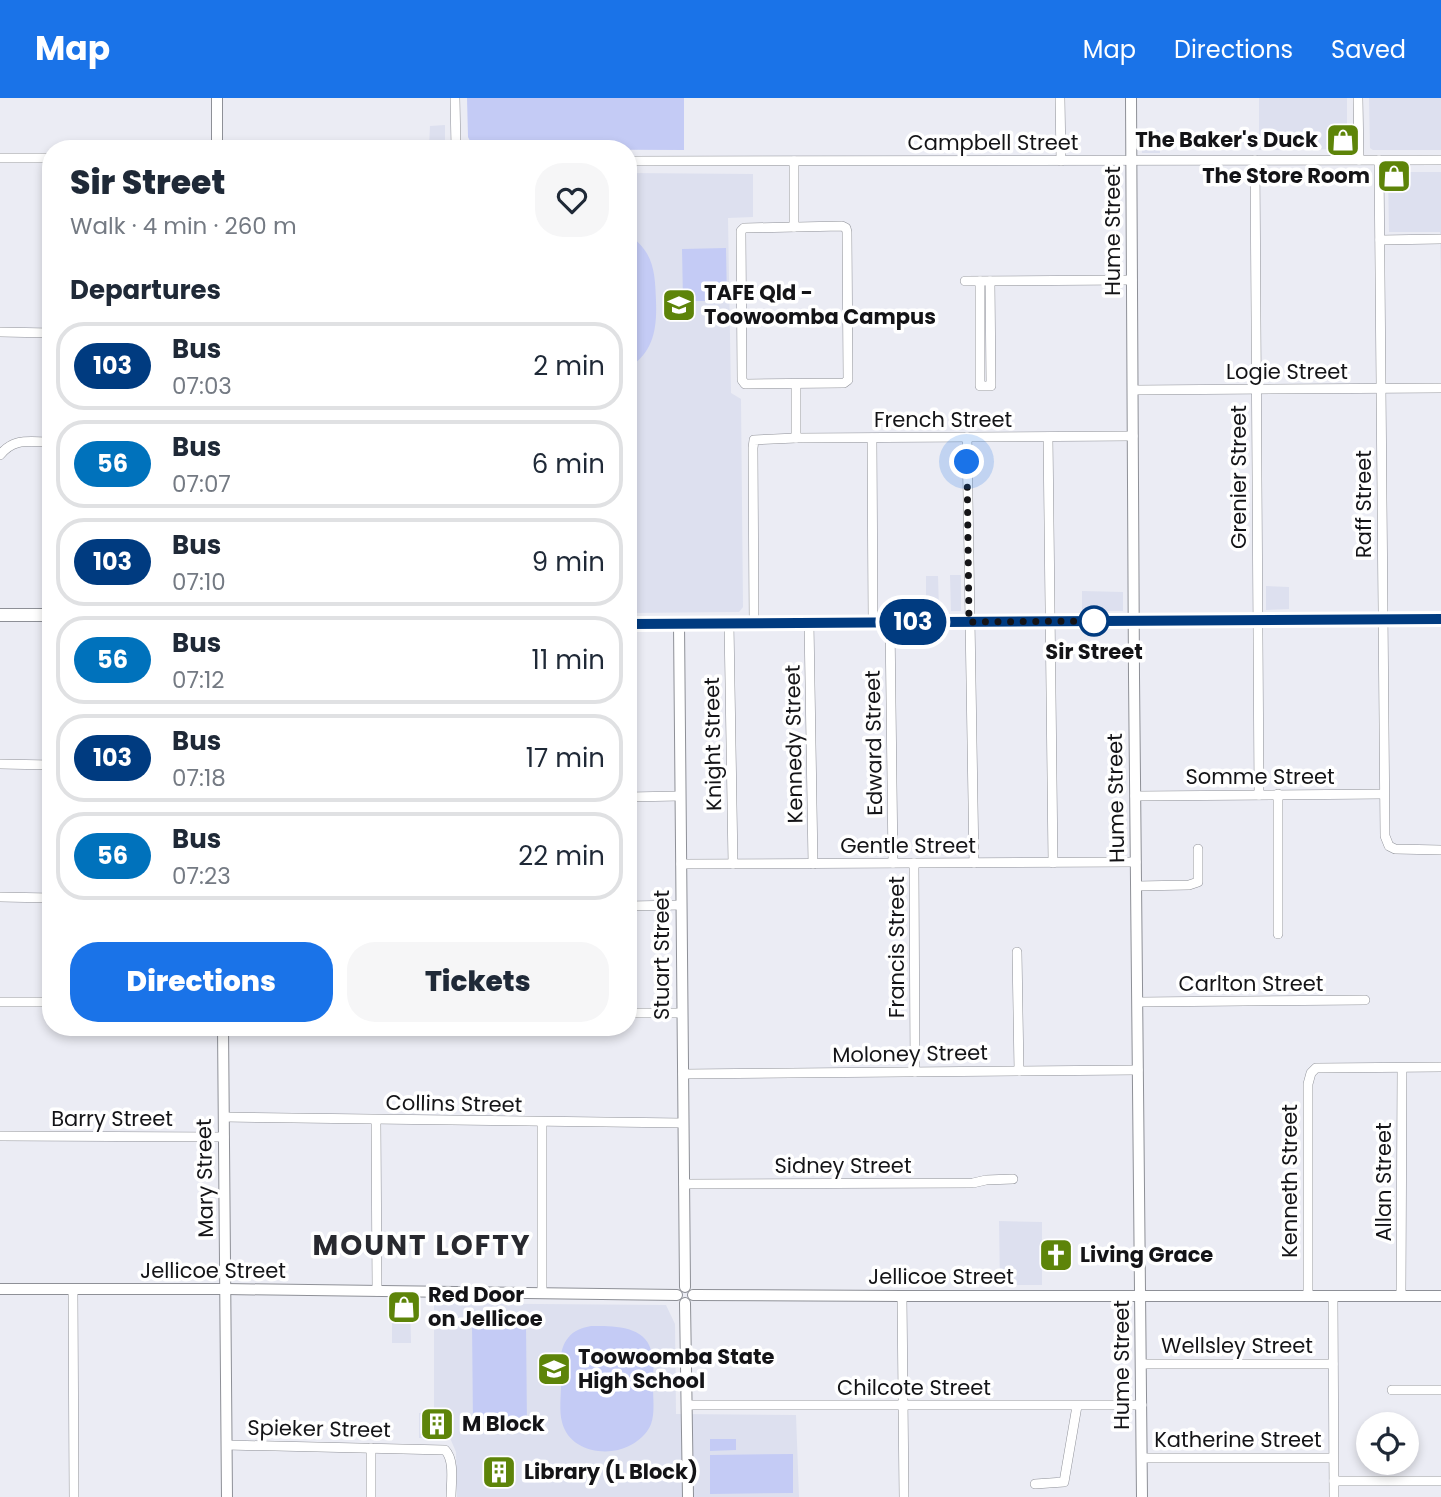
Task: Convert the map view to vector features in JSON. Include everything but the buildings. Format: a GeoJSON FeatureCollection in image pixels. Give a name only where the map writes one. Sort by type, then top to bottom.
{"type":"FeatureCollection","features":[{"type":"Feature","properties":{"kind":"main road"},"geometry":{"type":"LineString","coordinates":[[0,615],[42,615]]}},
{"type":"Feature","properties":{"kind":"main road"},"geometry":{"type":"LineString","coordinates":[[637,624],[1441,619]]}},
{"type":"Feature","properties":{"kind":"street"},"geometry":{"type":"LineString","coordinates":[[217,98],[217,140]]}},
{"type":"Feature","properties":{"kind":"street"},"geometry":{"type":"LineString","coordinates":[[455,98],[456,140]]}},
{"type":"Feature","properties":{"kind":"street"},"geometry":{"type":"LineString","coordinates":[[1060,98],[1061,161]]}},
{"type":"Feature","properties":{"kind":"street","name":"Hume Street"},"geometry":{"type":"LineString","coordinates":[[1131,98],[1142,1497]]}},
{"type":"Feature","properties":{"kind":"street"},"geometry":{"type":"LineString","coordinates":[[1358,98],[1359,160]]}},
{"type":"Feature","properties":{"kind":"street"},"geometry":{"type":"LineString","coordinates":[[0,158],[42,158]]}},
{"type":"Feature","properties":{"kind":"street","name":"Grenier Street"},"geometry":{"type":"LineString","coordinates":[[1255,160],[1259,795]]}},
{"type":"Feature","properties":{"kind":"street","name":"Raff Street"},"geometry":{"type":"LineString","coordinates":[[1379,160],[1385,836],[1389,846],[1399,850],[1441,849]]}},
{"type":"Feature","properties":{"kind":"street","name":"Campbell Street"},"geometry":{"type":"LineString","coordinates":[[637,161],[1441,160]]}},
{"type":"Feature","properties":{"kind":"street"},"geometry":{"type":"LineString","coordinates":[[794,161],[794,227]]}},
{"type":"Feature","properties":{"kind":"street"},"geometry":{"type":"LineString","coordinates":[[843,226],[847,230],[848,381],[796,384],[746,384],[742,380],[740,233],[744,228],[843,226]]}},
{"type":"Feature","properties":{"kind":"street"},"geometry":{"type":"LineString","coordinates":[[1380,240],[1441,239]]}},
{"type":"Feature","properties":{"kind":"street"},"geometry":{"type":"LineString","coordinates":[[965,281],[1132,280]]}},
{"type":"Feature","properties":{"kind":"street"},"geometry":{"type":"LineString","coordinates":[[980,281],[980,386],[991,386],[990,281]]}},
{"type":"Feature","properties":{"kind":"street"},"geometry":{"type":"LineString","coordinates":[[0,332],[42,333]]}},
{"type":"Feature","properties":{"kind":"street"},"geometry":{"type":"LineString","coordinates":[[796,384],[796,438]]}},
{"type":"Feature","properties":{"kind":"street","name":"Logie Street"},"geometry":{"type":"LineString","coordinates":[[1133,390],[1441,388]]}},
{"type":"Feature","properties":{"kind":"street","name":"French Street"},"geometry":{"type":"LineString","coordinates":[[754,624],[754,440],[1133,436]]}},
{"type":"Feature","properties":{"kind":"street"},"geometry":{"type":"LineString","coordinates":[[967,437],[974,863]]}},
{"type":"Feature","properties":{"kind":"street"},"geometry":{"type":"LineString","coordinates":[[1048,437],[1053,863]]}},
{"type":"Feature","properties":{"kind":"street"},"geometry":{"type":"LineString","coordinates":[[872,438],[873,622]]}},
{"type":"Feature","properties":{"kind":"street"},"geometry":{"type":"LineString","coordinates":[[0,455],[16,442],[42,442]]}},
{"type":"Feature","properties":{"kind":"street","name":"Edward Street"},"geometry":{"type":"LineString","coordinates":[[890,622],[893,863]]}},
{"type":"Feature","properties":{"kind":"street","name":"Kennedy Street"},"geometry":{"type":"LineString","coordinates":[[809,623],[813,864]]}},
{"type":"Feature","properties":{"kind":"street","name":"Stuart Street"},"geometry":{"type":"LineString","coordinates":[[679,624],[688,1497]]}},
{"type":"Feature","properties":{"kind":"street","name":"Knight Street"},"geometry":{"type":"LineString","coordinates":[[729,624],[733,864]]}},
{"type":"Feature","properties":{"kind":"street"},"geometry":{"type":"LineString","coordinates":[[0,764],[42,765]]}},
{"type":"Feature","properties":{"kind":"street"},"geometry":{"type":"LineString","coordinates":[[1278,934],[1279,794]]}},
{"type":"Feature","properties":{"kind":"street","name":"Somme Street"},"geometry":{"type":"LineString","coordinates":[[1135,796],[1384,794]]}},
{"type":"Feature","properties":{"kind":"street"},"geometry":{"type":"LineString","coordinates":[[637,797],[680,796]]}},
{"type":"Feature","properties":{"kind":"street"},"geometry":{"type":"LineString","coordinates":[[1137,886],[1189,885],[1198,882],[1198,849]]}},
{"type":"Feature","properties":{"kind":"street","name":"Gentle Street"},"geometry":{"type":"LineString","coordinates":[[681,864],[1136,862]]}},
{"type":"Feature","properties":{"kind":"street","name":"Francis Street"},"geometry":{"type":"LineString","coordinates":[[914,863],[915,1072]]}},
{"type":"Feature","properties":{"kind":"street"},"geometry":{"type":"LineString","coordinates":[[0,897],[42,898]]}},
{"type":"Feature","properties":{"kind":"street"},"geometry":{"type":"LineString","coordinates":[[637,905],[681,905]]}},
{"type":"Feature","properties":{"kind":"street"},"geometry":{"type":"LineString","coordinates":[[1017,951],[1019,1071]]}},
{"type":"Feature","properties":{"kind":"street","name":"Carlton Street"},"geometry":{"type":"LineString","coordinates":[[1138,1002],[1365,1000]]}},
{"type":"Feature","properties":{"kind":"street"},"geometry":{"type":"LineString","coordinates":[[0,1002],[42,1002]]}},
{"type":"Feature","properties":{"kind":"street"},"geometry":{"type":"LineString","coordinates":[[637,1013],[682,1013]]}},
{"type":"Feature","properties":{"kind":"street","name":"Mary Street"},"geometry":{"type":"LineString","coordinates":[[223,1036],[227,1497]]}},
{"type":"Feature","properties":{"kind":"street"},"geometry":{"type":"LineString","coordinates":[[1402,1068],[1441,1067]]}},
{"type":"Feature","properties":{"kind":"street","name":"Kenneth Street"},"geometry":{"type":"LineString","coordinates":[[1308,1296],[1308,1084],[1311,1073],[1316,1068],[1402,1068]]}},
{"type":"Feature","properties":{"kind":"street","name":"Allan Street"},"geometry":{"type":"LineString","coordinates":[[1401,1296],[1402,1068]]}},
{"type":"Feature","properties":{"kind":"street","name":"Moloney Street"},"geometry":{"type":"LineString","coordinates":[[683,1074],[1138,1069]]}},
{"type":"Feature","properties":{"kind":"street","name":"Collins Street"},"geometry":{"type":"LineString","coordinates":[[224,1117],[683,1123]]}},
{"type":"Feature","properties":{"kind":"street"},"geometry":{"type":"LineString","coordinates":[[376,1120],[377,1291]]}},
{"type":"Feature","properties":{"kind":"street"},"geometry":{"type":"LineString","coordinates":[[542,1122],[542,1293]]}},
{"type":"Feature","properties":{"kind":"street","name":"Barry Street"},"geometry":{"type":"LineString","coordinates":[[0,1136],[224,1137]]}},
{"type":"Feature","properties":{"kind":"street"},"geometry":{"type":"LineString","coordinates":[[1002,1179],[1002,1191]]}},
{"type":"Feature","properties":{"kind":"street","name":"Sidney Street"},"geometry":{"type":"LineString","coordinates":[[684,1184],[973,1183],[1013,1179]]}},
{"type":"Feature","properties":{"kind":"street","name":"Jellicoe Street"},"geometry":{"type":"LineString","coordinates":[[0,1289],[685,1295],[1441,1296]]}},
{"type":"Feature","properties":{"kind":"street"},"geometry":{"type":"LineString","coordinates":[[73,1289],[74,1497]]}},
{"type":"Feature","properties":{"kind":"street"},"geometry":{"type":"LineString","coordinates":[[902,1296],[904,1497]]}},
{"type":"Feature","properties":{"kind":"street"},"geometry":{"type":"LineString","coordinates":[[1333,1296],[1334,1497]]}},
{"type":"Feature","properties":{"kind":"street","name":"Wellsley Street"},"geometry":{"type":"LineString","coordinates":[[1142,1364],[1332,1364]]}},
{"type":"Feature","properties":{"kind":"street"},"geometry":{"type":"LineString","coordinates":[[1392,1390],[1441,1390]]}},
{"type":"Feature","properties":{"kind":"street","name":"Chilcote Street"},"geometry":{"type":"LineString","coordinates":[[687,1405],[1142,1405]]}},
{"type":"Feature","properties":{"kind":"street"},"geometry":{"type":"LineString","coordinates":[[1035,1484],[1063,1482],[1077,1406]]}},
{"type":"Feature","properties":{"kind":"street","name":"Spieker Street"},"geometry":{"type":"LineString","coordinates":[[227,1445],[445,1450],[450,1454],[451,1497]]}},
{"type":"Feature","properties":{"kind":"street"},"geometry":{"type":"LineString","coordinates":[[371,1448],[371,1497]]}},
{"type":"Feature","properties":{"kind":"street","name":"Katherine Street"},"geometry":{"type":"LineString","coordinates":[[1142,1458],[1334,1458]]}},
{"type":"Feature","properties":{"kind":"street"},"geometry":{"type":"LineString","coordinates":[[1334,1481],[1441,1481]]}},
{"type":"Feature","properties":{"kind":"shaded area"},"geometry":{"type":"Polygon","coordinates":[[[467,98],[684,98],[684,150],[637,150],[637,140],[470,140],[467,98]]]}},
{"type":"Feature","properties":{"kind":"shaded area"},"geometry":{"type":"Polygon","coordinates":[[[1259,98],[1347,98],[1347,149],[1259,150],[1259,98]]]}},
{"type":"Feature","properties":{"kind":"shaded area"},"geometry":{"type":"Polygon","coordinates":[[[1369,98],[1441,98],[1441,150],[1370,148],[1369,98]]]}},
{"type":"Feature","properties":{"kind":"shaded area"},"geometry":{"type":"Polygon","coordinates":[[[445,125],[445,140],[429,140],[430,126],[445,125]]]}},
{"type":"Feature","properties":{"kind":"shaded area"},"geometry":{"type":"Polygon","coordinates":[[[1159,130],[1160,153],[1142,153],[1141,131],[1159,130]]]}},
{"type":"Feature","properties":{"kind":"shaded area"},"geometry":{"type":"Polygon","coordinates":[[[1388,172],[1441,172],[1441,278],[1440,232],[1389,232],[1388,172]]]}},
{"type":"Feature","properties":{"kind":"shaded area","name":"TAFE Qld - Toowoomba Campus"},"geometry":{"type":"Polygon","coordinates":[[[637,173],[753,174],[753,217],[728,218],[731,393],[741,399],[743,607],[739,612],[637,613],[637,173]]]}},
{"type":"Feature","properties":{"kind":"shaded area"},"geometry":{"type":"Polygon","coordinates":[[[637,241],[648,255],[655,281],[654,330],[649,347],[637,362],[637,241]]]}},
{"type":"Feature","properties":{"kind":"shaded area"},"geometry":{"type":"Polygon","coordinates":[[[726,248],[727,301],[683,301],[682,249],[726,248]]]}},
{"type":"Feature","properties":{"kind":"shaded area"},"geometry":{"type":"Polygon","coordinates":[[[950,575],[961,575],[961,611],[951,611],[950,575]]]}},
{"type":"Feature","properties":{"kind":"shaded area"},"geometry":{"type":"Polygon","coordinates":[[[926,576],[938,576],[939,611],[926,612],[926,576]]]}},
{"type":"Feature","properties":{"kind":"shaded area"},"geometry":{"type":"Polygon","coordinates":[[[1266,586],[1289,587],[1289,609],[1266,610],[1266,586]]]}},
{"type":"Feature","properties":{"kind":"shaded area"},"geometry":{"type":"Polygon","coordinates":[[[1082,591],[1123,592],[1123,611],[1082,611],[1082,591]]]}},
{"type":"Feature","properties":{"kind":"shaded area"},"geometry":{"type":"Polygon","coordinates":[[[999,1221],[1042,1222],[1042,1285],[1000,1285],[999,1221]]]}},
{"type":"Feature","properties":{"kind":"shaded area"},"geometry":{"type":"Polygon","coordinates":[[[392,1303],[410,1303],[411,1343],[392,1343],[392,1303]]]}},
{"type":"Feature","properties":{"kind":"shaded area","name":"Toowoomba State High School"},"geometry":{"type":"Polygon","coordinates":[[[434,1303],[666,1305],[675,1324],[676,1414],[796,1415],[799,1497],[457,1497],[456,1452],[450,1438],[419,1438],[419,1413],[434,1413],[434,1303]]]}},
{"type":"Feature","properties":{"kind":"shaded area"},"geometry":{"type":"Polygon","coordinates":[[[526,1323],[527,1424],[473,1425],[472,1324],[526,1323]]]}},
{"type":"Feature","properties":{"kind":"shaded area"},"geometry":{"type":"Polygon","coordinates":[[[591,1326],[634,1331],[647,1342],[652,1354],[654,1406],[651,1424],[638,1441],[618,1450],[601,1451],[584,1447],[570,1438],[562,1422],[561,1354],[573,1333],[591,1326]]]}},
{"type":"Feature","properties":{"kind":"shaded area"},"geometry":{"type":"Polygon","coordinates":[[[710,1439],[736,1439],[736,1450],[710,1451],[710,1439]]]}},
{"type":"Feature","properties":{"kind":"shaded area"},"geometry":{"type":"Polygon","coordinates":[[[793,1454],[793,1493],[710,1494],[710,1455],[793,1454]]]}},
{"type":"Feature","properties":{"kind":"bus line","name":"103"},"geometry":{"type":"LineString","coordinates":[[637,624],[1441,619]]}},
{"type":"Feature","properties":{"kind":"place","name":"The Baker's Duck"},"geometry":{"type":"Point","coordinates":[1343,140]}},
{"type":"Feature","properties":{"kind":"place","name":"The Store Room"},"geometry":{"type":"Point","coordinates":[1394,176]}},
{"type":"Feature","properties":{"kind":"place","name":"TAFE Qld - Toowoomba Campus"},"geometry":{"type":"Point","coordinates":[679,305]}},
{"type":"Feature","properties":{"kind":"place","name":"Sir Street"},"geometry":{"type":"Point","coordinates":[1094,621]}},
{"type":"Feature","properties":{"kind":"place","name":"Living Grace"},"geometry":{"type":"Point","coordinates":[1056,1255]}},
{"type":"Feature","properties":{"kind":"place","name":"Red Door on Jellicoe"},"geometry":{"type":"Point","coordinates":[404,1307]}},
{"type":"Feature","properties":{"kind":"place","name":"Toowoomba State High School"},"geometry":{"type":"Point","coordinates":[554,1369]}},
{"type":"Feature","properties":{"kind":"place","name":"M Block"},"geometry":{"type":"Point","coordinates":[437,1424]}},
{"type":"Feature","properties":{"kind":"place","name":"Library (L Block)"},"geometry":{"type":"Point","coordinates":[499,1472]}},
{"type":"Feature","properties":{"kind":"district","name":"MOUNT LOFTY"},"geometry":{"type":"Point","coordinates":[422,1245]}},
{"type":"Feature","properties":{"kind":"route"},"geometry":{"type":"LineString","coordinates":[[967,462],[969,622],[1094,621]]}}]}
